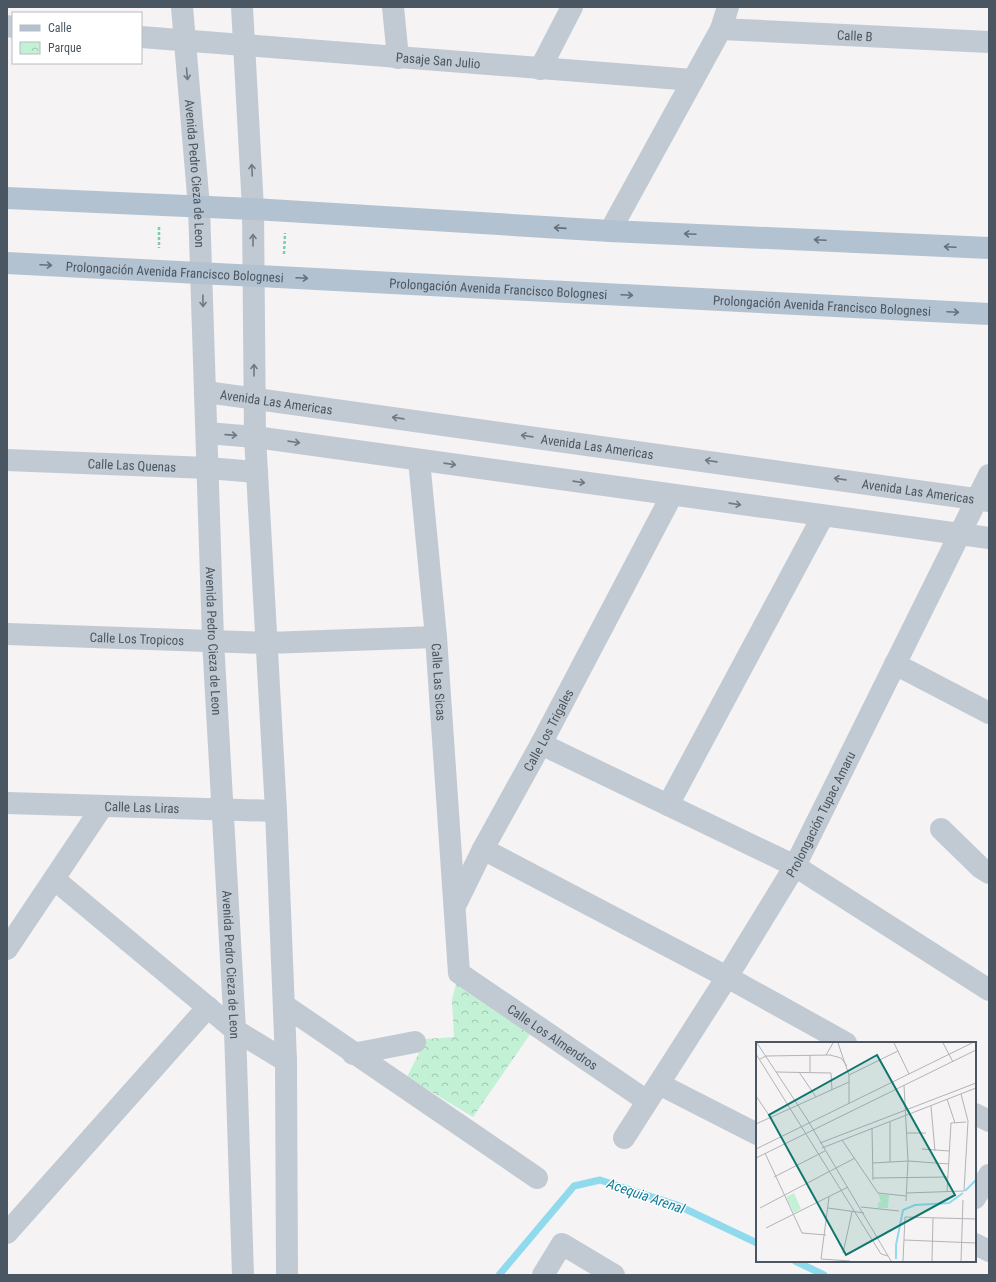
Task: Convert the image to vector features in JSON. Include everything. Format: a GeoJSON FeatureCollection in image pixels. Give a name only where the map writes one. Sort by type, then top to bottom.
{"type":"FeatureCollection","features":[{"type":"Feature","properties":{"kind":"main road"},"geometry":{"type":"LineString","coordinates":[[7,198],[254,209],[610,231],[989,248]]}},
{"type":"Feature","properties":{"kind":"main road","name":"Prolongación Avenida Francisco Bolognesi"},"geometry":{"type":"LineString","coordinates":[[7,263],[989,314]]}},
{"type":"Feature","properties":{"kind":"street","name":"Avenida Pedro Cieza de Leon"},"geometry":{"type":"LineString","coordinates":[[182,7],[199,207],[213,640],[235,1030],[243,1275]]}},
{"type":"Feature","properties":{"kind":"street"},"geometry":{"type":"LineString","coordinates":[[242,7],[254,209],[253,276],[255,436],[276,811],[286,1061],[287,1275]]}},
{"type":"Feature","properties":{"kind":"street"},"geometry":{"type":"LineString","coordinates":[[394,7],[398,58]]}},
{"type":"Feature","properties":{"kind":"street"},"geometry":{"type":"LineString","coordinates":[[540,69],[572,7]]}},
{"type":"Feature","properties":{"kind":"street"},"geometry":{"type":"LineString","coordinates":[[610,231],[721,29],[728,7]]}},
{"type":"Feature","properties":{"kind":"street","name":"Calle B"},"geometry":{"type":"LineString","coordinates":[[721,29],[989,42]]}},
{"type":"Feature","properties":{"kind":"street","name":"Pasaje San Julio"},"geometry":{"type":"LineString","coordinates":[[142,37],[693,80]]}},
{"type":"Feature","properties":{"kind":"street","name":"Avenida Las Americas"},"geometry":{"type":"LineString","coordinates":[[206,392],[983,500]]}},
{"type":"Feature","properties":{"kind":"street"},"geometry":{"type":"LineString","coordinates":[[207,433],[255,436],[989,538]]}},
{"type":"Feature","properties":{"kind":"street","name":"Calle Las Quenas"},"geometry":{"type":"LineString","coordinates":[[7,460],[208,468],[257,472]]}},
{"type":"Feature","properties":{"kind":"street","name":"Calle Las Sicas"},"geometry":{"type":"LineString","coordinates":[[419,460],[436,637],[455,905]]}},
{"type":"Feature","properties":{"kind":"street","name":"Prolongación Tupac Amaru"},"geometry":{"type":"LineString","coordinates":[[624,1138],[727,977],[794,866],[961,533],[983,500],[989,475]]}},
{"type":"Feature","properties":{"kind":"street","name":"Calle Los Trigales"},"geometry":{"type":"LineString","coordinates":[[459,973],[455,905],[483,849],[541,744],[672,495]]}},
{"type":"Feature","properties":{"kind":"street"},"geometry":{"type":"LineString","coordinates":[[668,805],[823,516]]}},
{"type":"Feature","properties":{"kind":"street","name":"Calle Los Tropicos"},"geometry":{"type":"LineString","coordinates":[[7,634],[267,643],[436,637]]}},
{"type":"Feature","properties":{"kind":"street"},"geometry":{"type":"LineString","coordinates":[[896,664],[989,713]]}},
{"type":"Feature","properties":{"kind":"street"},"geometry":{"type":"LineString","coordinates":[[541,744],[794,866],[989,990]]}},
{"type":"Feature","properties":{"kind":"street","name":"Calle Las Liras"},"geometry":{"type":"LineString","coordinates":[[7,803],[276,811]]}},
{"type":"Feature","properties":{"kind":"street"},"geometry":{"type":"LineString","coordinates":[[7,948],[102,807]]}},
{"type":"Feature","properties":{"kind":"street"},"geometry":{"type":"LineString","coordinates":[[941,829],[981,868],[989,873]]}},
{"type":"Feature","properties":{"kind":"street"},"geometry":{"type":"LineString","coordinates":[[483,849],[727,977],[844,1042]]}},
{"type":"Feature","properties":{"kind":"street"},"geometry":{"type":"LineString","coordinates":[[54,879],[235,1030],[286,1061]]}},
{"type":"Feature","properties":{"kind":"street","name":"Calle Los Almendros"},"geometry":{"type":"LineString","coordinates":[[459,973],[653,1092],[756,1134]]}},
{"type":"Feature","properties":{"kind":"street"},"geometry":{"type":"LineString","coordinates":[[284,1005],[353,1054],[537,1178]]}},
{"type":"Feature","properties":{"kind":"street"},"geometry":{"type":"LineString","coordinates":[[7,1233],[208,1007]]}},
{"type":"Feature","properties":{"kind":"street"},"geometry":{"type":"LineString","coordinates":[[353,1054],[415,1042]]}},
{"type":"Feature","properties":{"kind":"street"},"geometry":{"type":"LineString","coordinates":[[976,1114],[989,1121]]}},
{"type":"Feature","properties":{"kind":"street"},"geometry":{"type":"LineString","coordinates":[[976,1196],[989,1175]]}},
{"type":"Feature","properties":{"kind":"street"},"geometry":{"type":"LineString","coordinates":[[543,1275],[562,1244],[614,1275]]}},
{"type":"Feature","properties":{"kind":"street"},"geometry":{"type":"LineString","coordinates":[[976,1244],[989,1251]]}},
{"type":"Feature","properties":{"kind":"path"},"geometry":{"type":"LineString","coordinates":[[158,222],[159,251]]}},
{"type":"Feature","properties":{"kind":"path"},"geometry":{"type":"LineString","coordinates":[[284,259],[285,227]]}},
{"type":"Feature","properties":{"kind":"green space"},"geometry":{"type":"Polygon","coordinates":[[[457,980],[533,1030],[473,1117],[407,1077],[426,1039],[454,1037],[452,1000],[457,980]]]}},
{"type":"Feature","properties":{"kind":"waterway","name":"Acequia Arenal"},"geometry":{"type":"LineString","coordinates":[[499,1275],[574,1186],[600,1180],[677,1205],[756,1243]]}},
{"type":"Feature","properties":{"kind":"waterway","name":"Acequia Arenal"},"geometry":{"type":"LineString","coordinates":[[797,1262],[824,1275]]}}]}
